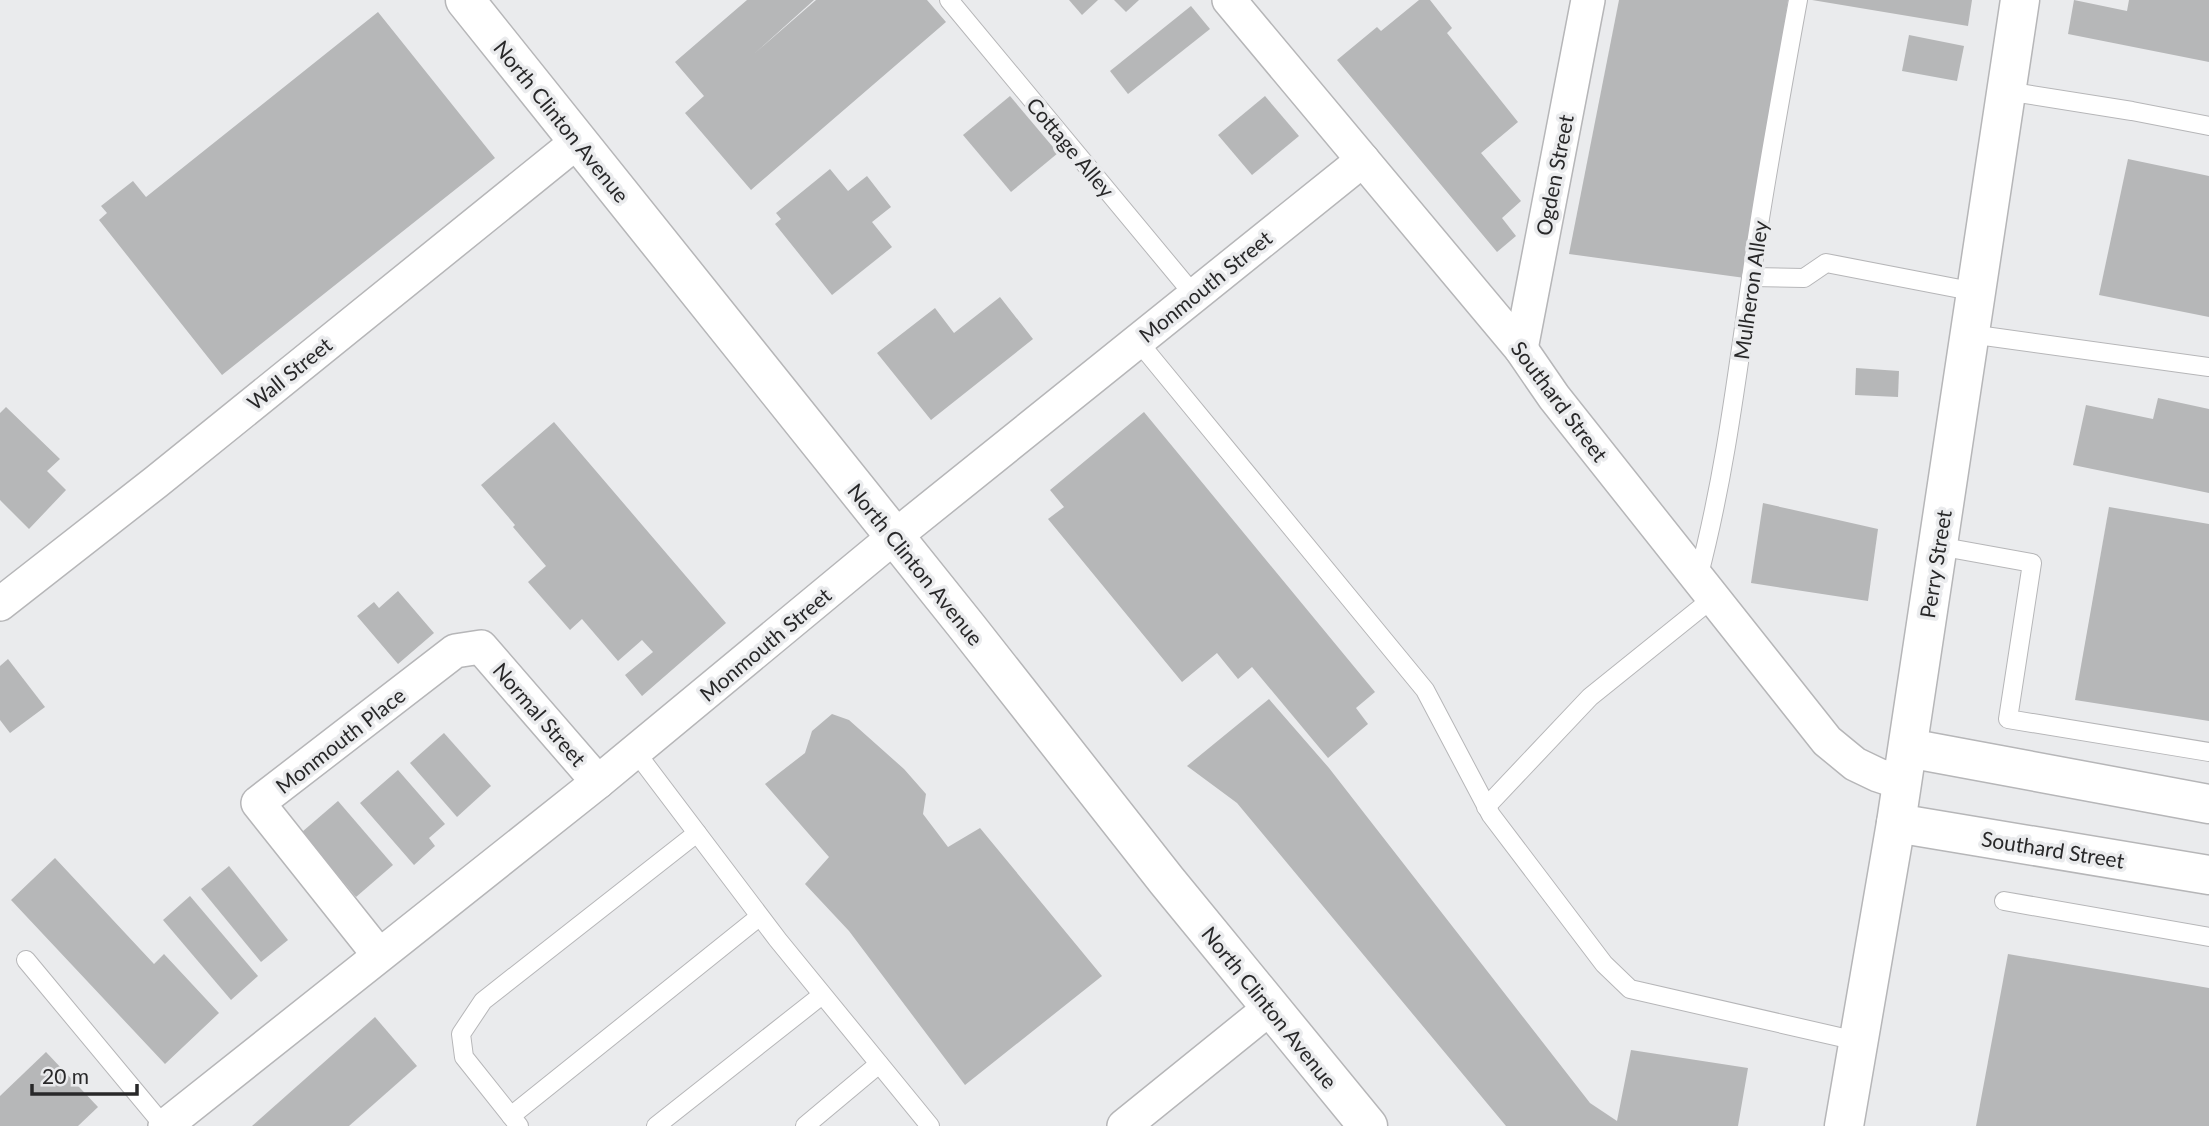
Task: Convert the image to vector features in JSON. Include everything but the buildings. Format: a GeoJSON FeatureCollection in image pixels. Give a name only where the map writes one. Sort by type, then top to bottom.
{"type":"FeatureCollection","features":[{"type":"Feature","properties":{"kind":"street","name":"North Clinton Avenue"},"geometry":{"type":"LineString","coordinates":[[465,0],[1270,1008],[1368,1126]]}},
{"type":"Feature","properties":{"kind":"street","name":"Southard Street"},"geometry":{"type":"LineString","coordinates":[[1229,0],[1521,349],[1554,397],[1826,741],[1855,764],[1878,775],[1905,765],[2209,804]]}},
{"type":"Feature","properties":{"kind":"street","name":"Ogden Street"},"geometry":{"type":"LineString","coordinates":[[1521,349],[1588,0]]}},
{"type":"Feature","properties":{"kind":"street","name":"Perry Street"},"geometry":{"type":"LineString","coordinates":[[1844,1126],[1905,765],[2020,0]]}},
{"type":"Feature","properties":{"kind":"street","name":"Wall Street"},"geometry":{"type":"LineString","coordinates":[[0,604],[156,482],[578,141]]}},
{"type":"Feature","properties":{"kind":"street","name":"Monmouth Street"},"geometry":{"type":"LineString","coordinates":[[164,1126],[598,782],[894,537],[1363,160]]}},
{"type":"Feature","properties":{"kind":"street","name":"Normal Street"},"geometry":{"type":"LineString","coordinates":[[481,647],[598,782]]}},
{"type":"Feature","properties":{"kind":"street","name":"Monmouth Place"},"geometry":{"type":"LineString","coordinates":[[379,955],[258,803],[455,651],[481,647]]}},
{"type":"Feature","properties":{"kind":"street","name":"Southard Street"},"geometry":{"type":"LineString","coordinates":[[1896,822],[2209,875]]}},
{"type":"Feature","properties":{"kind":"street"},"geometry":{"type":"LineString","coordinates":[[1124,1126],[1270,1008]]}},
{"type":"Feature","properties":{"kind":"lane","name":"Cottage Alley"},"geometry":{"type":"LineString","coordinates":[[949,0],[1194,295]]}},
{"type":"Feature","properties":{"kind":"lane","name":"Mulheron Alley"},"geometry":{"type":"LineString","coordinates":[[1705,588],[1751,277],[1798,0]]}},
{"type":"Feature","properties":{"kind":"lane"},"geometry":{"type":"LineString","coordinates":[[2006,91],[2209,126]]}},
{"type":"Feature","properties":{"kind":"lane"},"geometry":{"type":"LineString","coordinates":[[1751,277],[1804,278],[1826,263],[1976,292]]}},
{"type":"Feature","properties":{"kind":"lane"},"geometry":{"type":"LineString","coordinates":[[1970,334],[2209,367]]}},
{"type":"Feature","properties":{"kind":"lane"},"geometry":{"type":"LineString","coordinates":[[1137,340],[1425,690],[1486,807],[1604,964],[1630,989],[1857,1041]]}},
{"type":"Feature","properties":{"kind":"lane"},"geometry":{"type":"LineString","coordinates":[[1938,546],[2032,563],[2008,719],[2209,752]]}},
{"type":"Feature","properties":{"kind":"lane"},"geometry":{"type":"LineString","coordinates":[[1486,807],[1590,697],[1705,588]]}},
{"type":"Feature","properties":{"kind":"lane"},"geometry":{"type":"LineString","coordinates":[[635,751],[759,917],[930,1126]]}},
{"type":"Feature","properties":{"kind":"lane"},"geometry":{"type":"LineString","coordinates":[[697,833],[483,1001],[461,1034],[464,1057],[515,1121],[759,917]]}},
{"type":"Feature","properties":{"kind":"lane"},"geometry":{"type":"LineString","coordinates":[[2004,901],[2209,937]]}},
{"type":"Feature","properties":{"kind":"lane"},"geometry":{"type":"LineString","coordinates":[[26,960],[164,1126]]}},
{"type":"Feature","properties":{"kind":"lane"},"geometry":{"type":"LineString","coordinates":[[656,1126],[822,995]]}},
{"type":"Feature","properties":{"kind":"lane"},"geometry":{"type":"LineString","coordinates":[[805,1126],[879,1064]]}}]}
